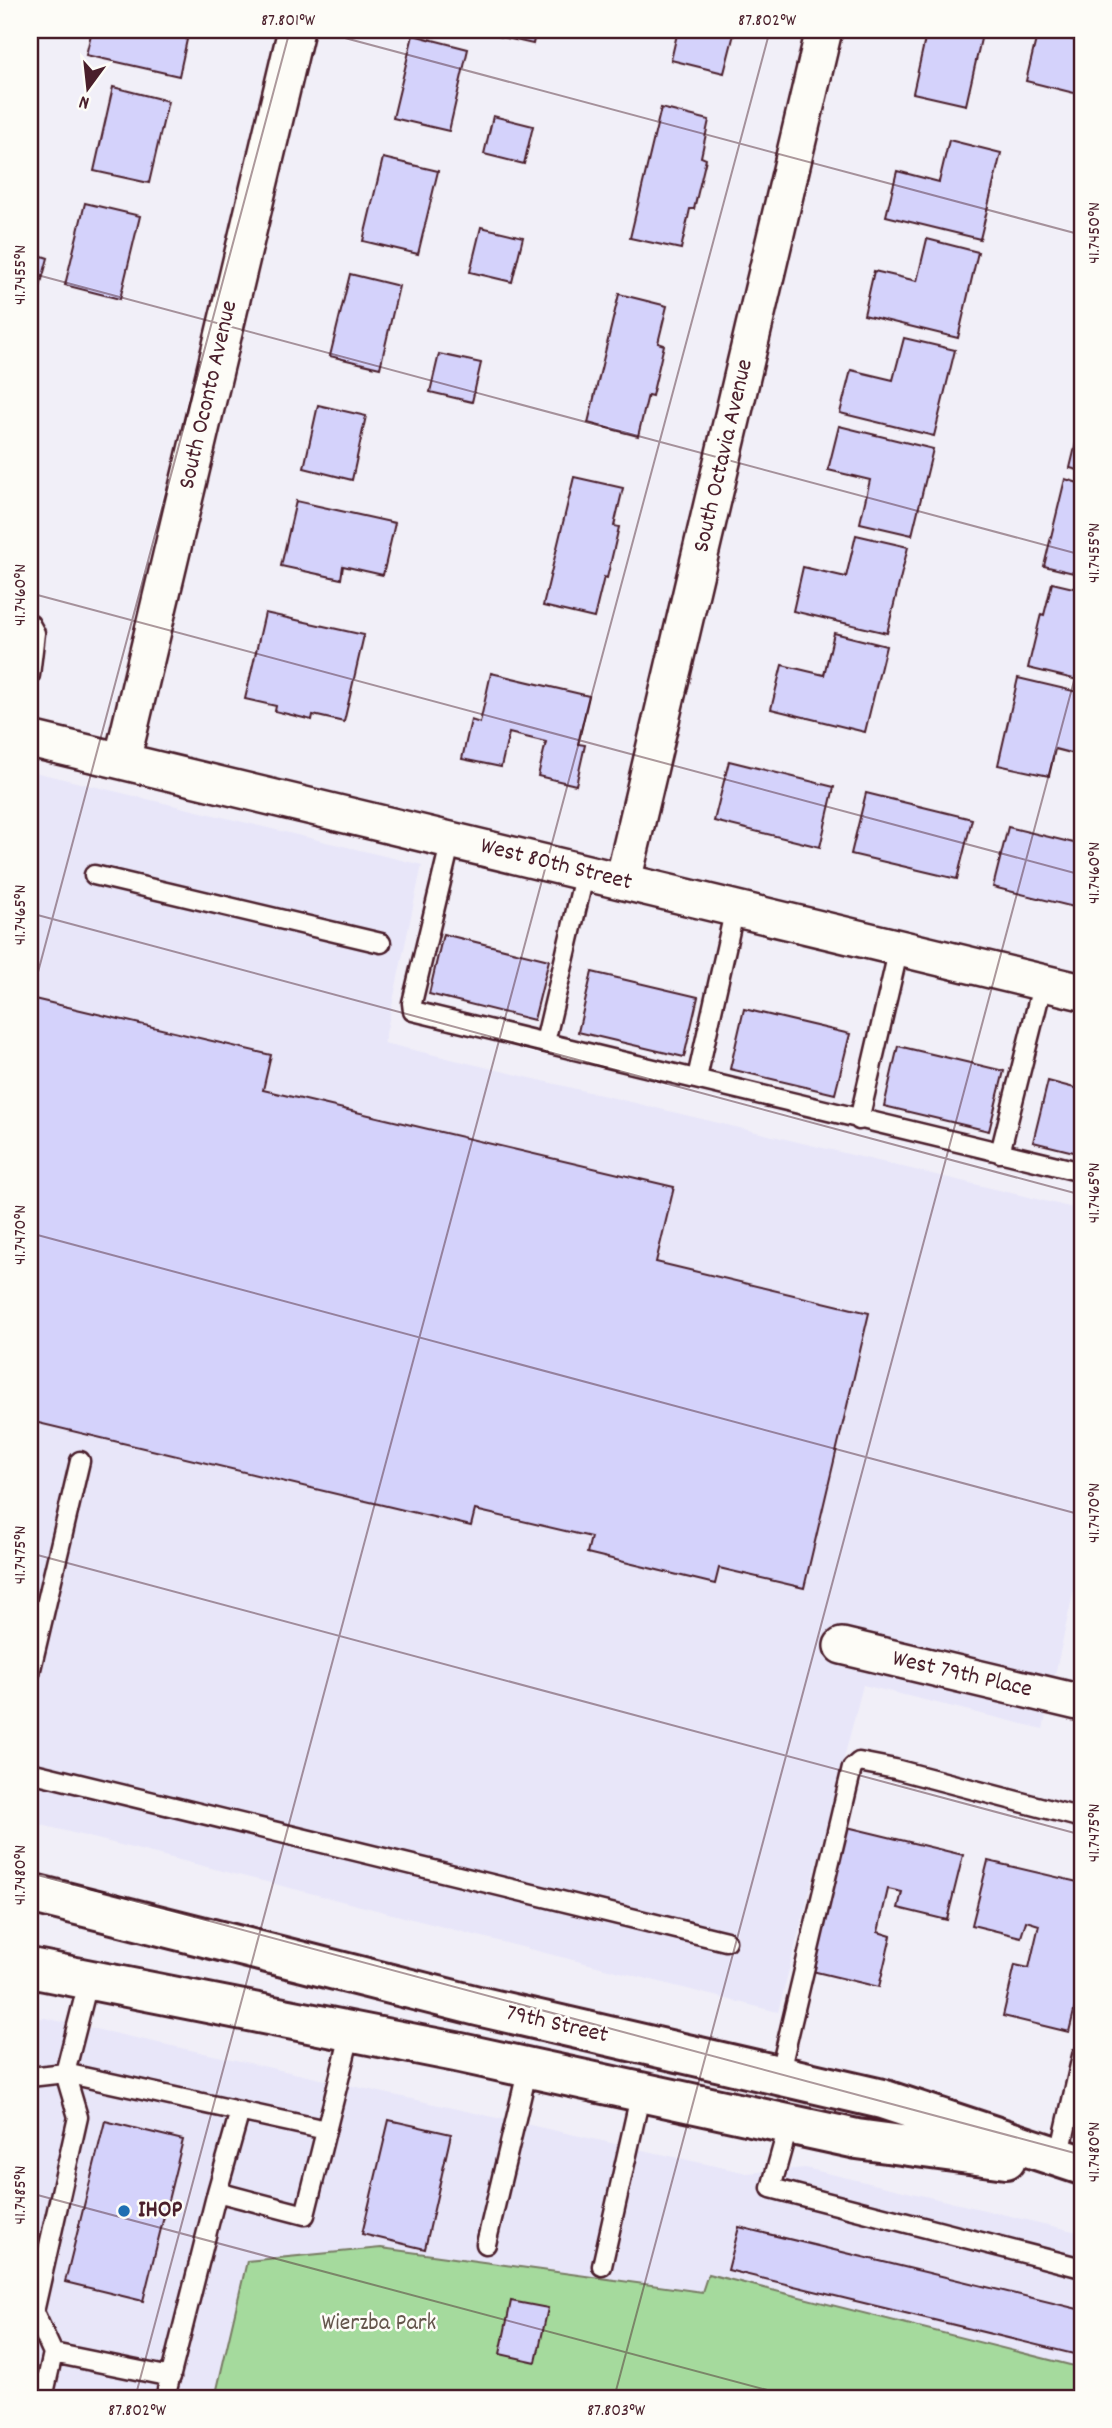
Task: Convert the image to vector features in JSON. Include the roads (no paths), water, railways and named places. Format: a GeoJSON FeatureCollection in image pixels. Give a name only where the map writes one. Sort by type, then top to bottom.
{"type":"FeatureCollection","features":[{"type":"Feature","properties":{"kind":"main road","name":"79th Street"},"geometry":{"type":"LineString","coordinates":[[30,1893],[478,2006],[882,2099],[1074,2164]]}},
{"type":"Feature","properties":{"kind":"main road","name":"79th Street"},"geometry":{"type":"LineString","coordinates":[[30,1968],[351,2031],[857,2139],[1074,2164]]}},
{"type":"Feature","properties":{"kind":"street","name":"South Oconto Avenue"},"geometry":{"type":"LineString","coordinates":[[122,761],[296,30]]}},
{"type":"Feature","properties":{"kind":"street","name":"South Octavia Avenue"},"geometry":{"type":"LineString","coordinates":[[623,881],[824,30]]}},
{"type":"Feature","properties":{"kind":"street","name":"West 80th Street"},"geometry":{"type":"LineString","coordinates":[[30,739],[1082,992]]}},
{"type":"Feature","properties":{"kind":"street","name":"West 79th Place"},"geometry":{"type":"LineString","coordinates":[[842,1646],[1082,1703]]}},
{"type":"Feature","properties":{"kind":"lane"},"geometry":{"type":"LineString","coordinates":[[30,624],[35,633],[30,675]]}},
{"type":"Feature","properties":{"kind":"lane"},"geometry":{"type":"LineString","coordinates":[[451,840],[412,1003],[413,1010],[1082,1172]]}},
{"type":"Feature","properties":{"kind":"lane"},"geometry":{"type":"LineString","coordinates":[[545,1042],[585,873]]}},
{"type":"Feature","properties":{"kind":"lane"},"geometry":{"type":"LineString","coordinates":[[94,875],[381,943]]}},
{"type":"Feature","properties":{"kind":"lane"},"geometry":{"type":"LineString","coordinates":[[697,1078],[735,908]]}},
{"type":"Feature","properties":{"kind":"lane"},"geometry":{"type":"LineString","coordinates":[[859,1120],[899,948]]}},
{"type":"Feature","properties":{"kind":"lane"},"geometry":{"type":"LineString","coordinates":[[1000,1153],[1043,982]]}},
{"type":"Feature","properties":{"kind":"lane"},"geometry":{"type":"LineString","coordinates":[[30,1673],[80,1461]]}},
{"type":"Feature","properties":{"kind":"lane"},"geometry":{"type":"LineString","coordinates":[[779,2076],[852,1768],[859,1762],[1082,1818]]}},
{"type":"Feature","properties":{"kind":"lane"},"geometry":{"type":"LineString","coordinates":[[30,1772],[726,1941]]}},
{"type":"Feature","properties":{"kind":"lane"},"geometry":{"type":"LineString","coordinates":[[43,2398],[53,2353],[34,2312],[78,2117],[65,2073],[89,1979]]}},
{"type":"Feature","properties":{"kind":"lane"},"geometry":{"type":"LineString","coordinates":[[217,2192],[305,2215],[351,2031]]}},
{"type":"Feature","properties":{"kind":"lane"},"geometry":{"type":"LineString","coordinates":[[1074,2164],[1082,2056]]}},
{"type":"Feature","properties":{"kind":"lane"},"geometry":{"type":"LineString","coordinates":[[486,2245],[528,2068]]}},
{"type":"Feature","properties":{"kind":"lane"},"geometry":{"type":"LineString","coordinates":[[30,2077],[65,2073],[326,2130]]}},
{"type":"Feature","properties":{"kind":"lane"},"geometry":{"type":"LineString","coordinates":[[603,2266],[640,2092]]}},
{"type":"Feature","properties":{"kind":"lane"},"geometry":{"type":"LineString","coordinates":[[165,2398],[240,2111]]}},
{"type":"Feature","properties":{"kind":"lane"},"geometry":{"type":"LineString","coordinates":[[789,2124],[771,2189],[1082,2268]]}},
{"type":"Feature","properties":{"kind":"lane"},"geometry":{"type":"LineString","coordinates":[[53,2353],[171,2377]]}},
{"type":"Feature","properties":{"kind":"place","name":"IHOP"},"geometry":{"type":"Point","coordinates":[124,2211]}},
{"type":"Feature","properties":{"kind":"park label","name":"Wierzba Park"},"geometry":{"type":"Point","coordinates":[379,2324]}}]}
